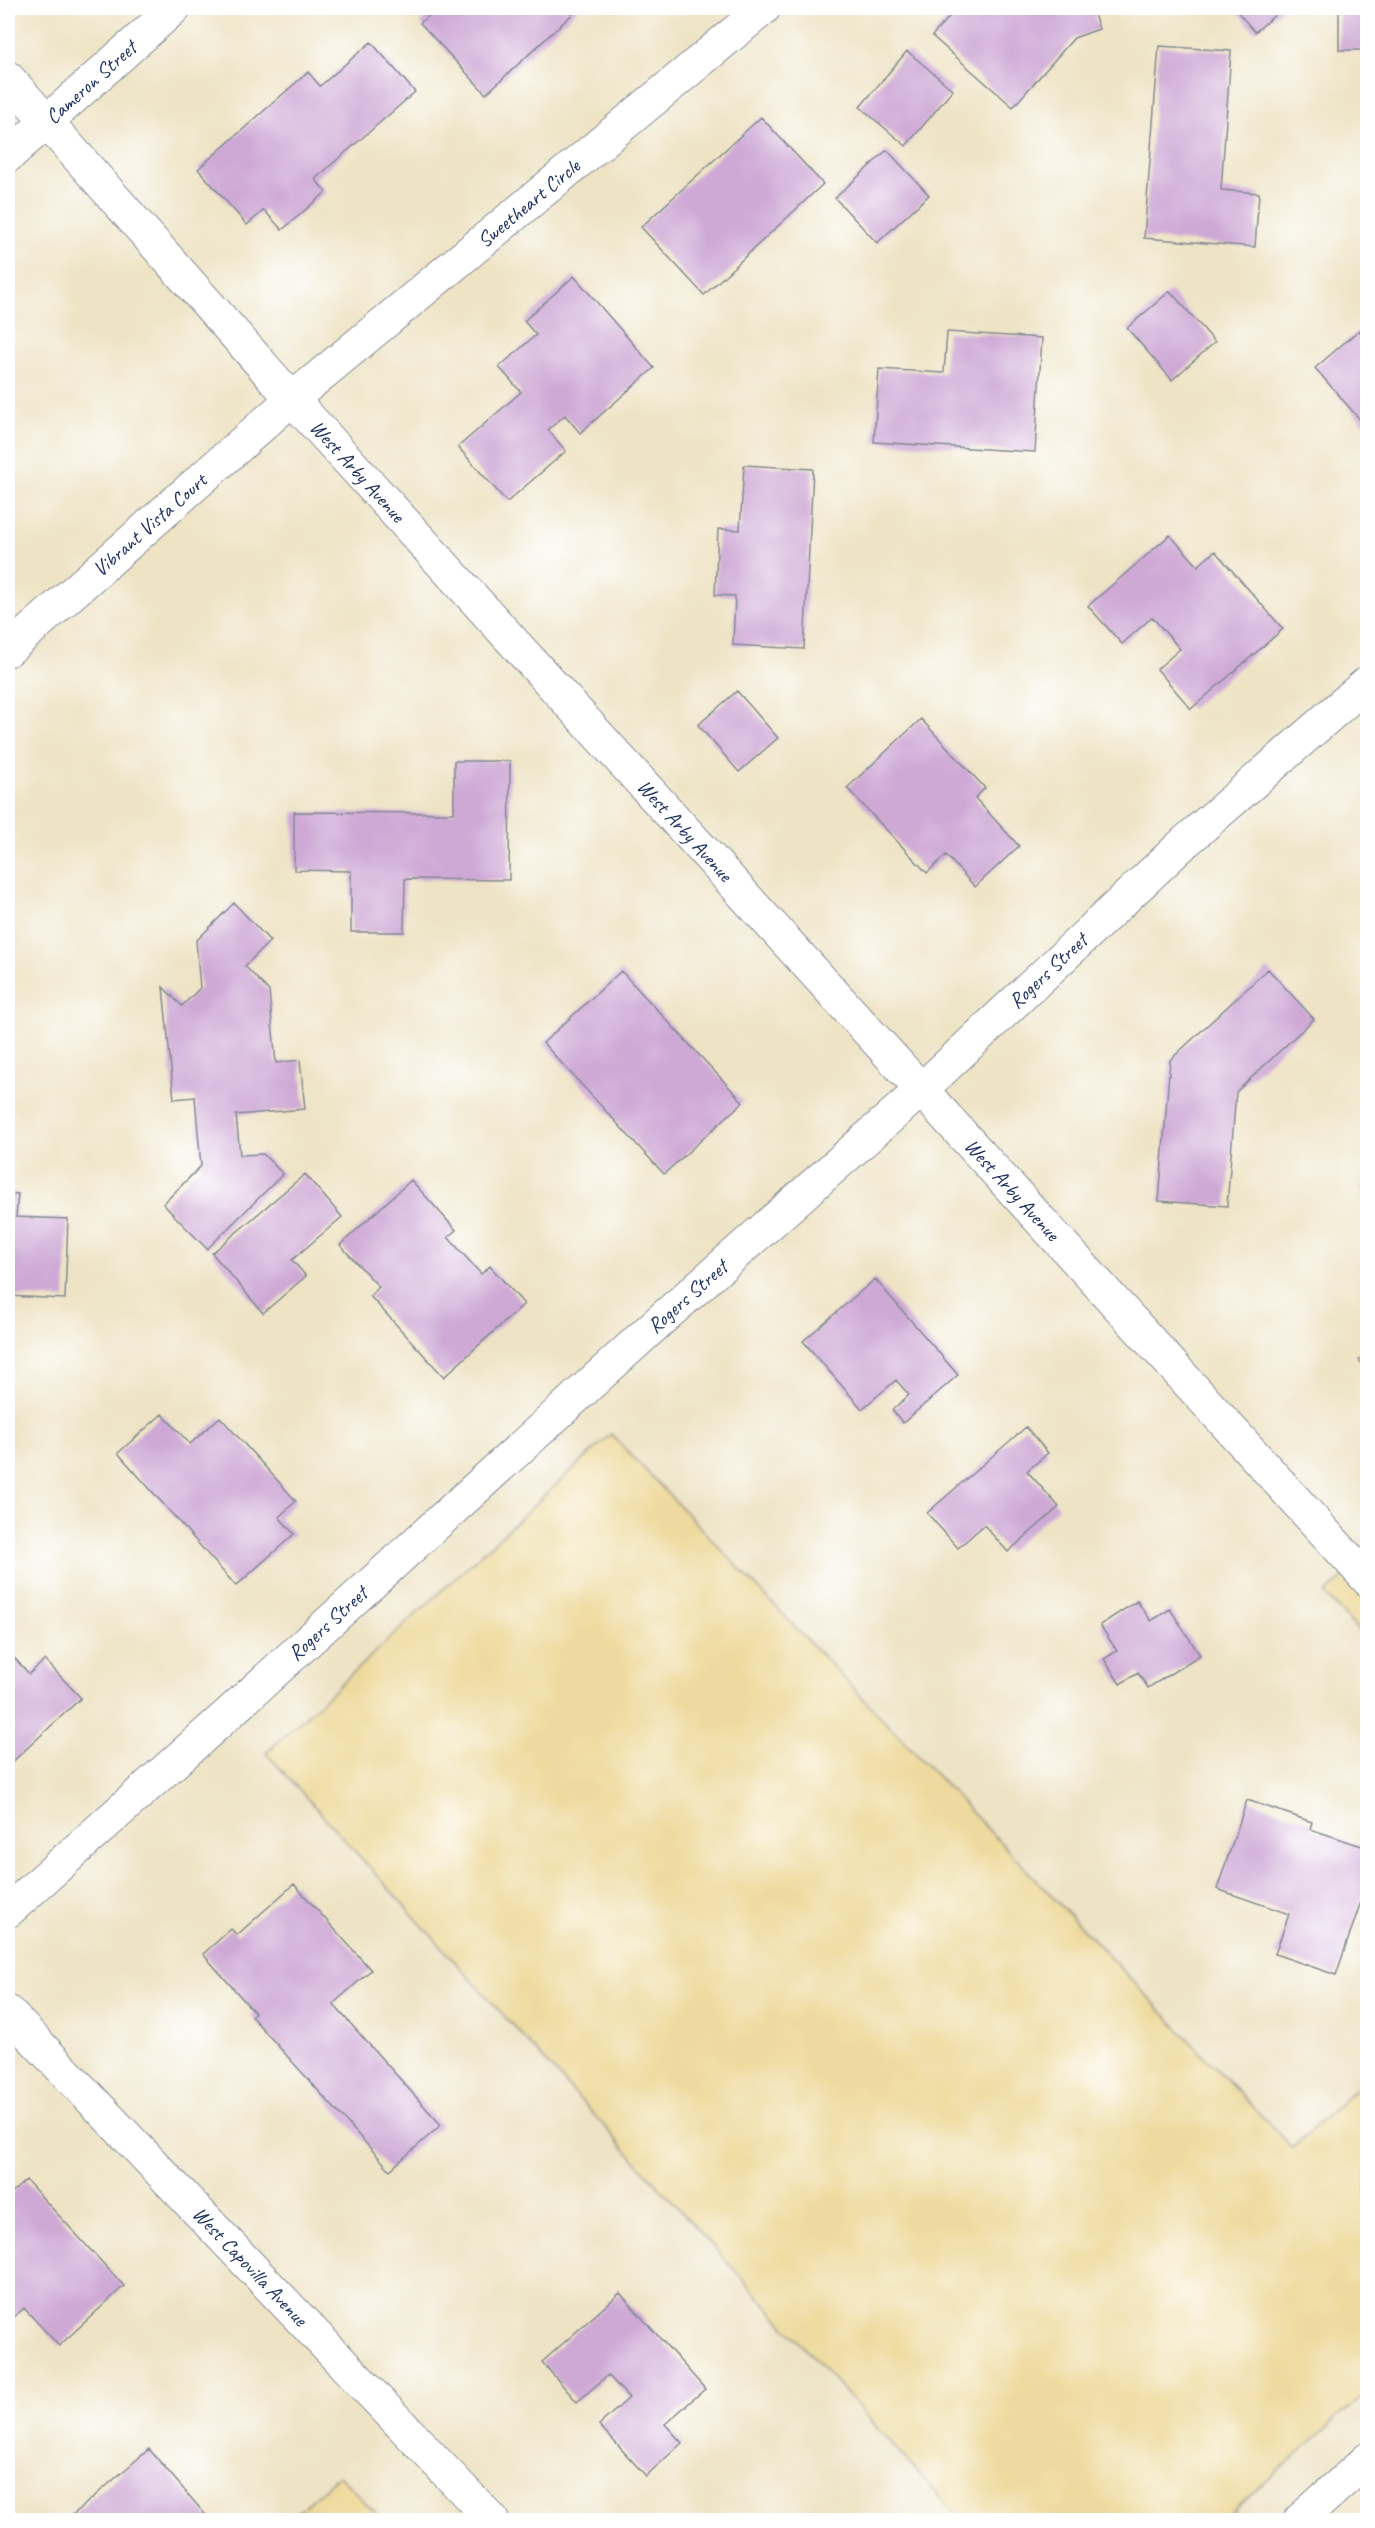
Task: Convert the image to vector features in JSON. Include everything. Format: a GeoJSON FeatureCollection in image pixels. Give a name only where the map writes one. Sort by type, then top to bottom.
{"type":"FeatureCollection","features":[{"type":"Feature","properties":{"kind":"street","name":"Cameron Street"},"geometry":{"type":"LineString","coordinates":[[8,156],[174,8]]}},
{"type":"Feature","properties":{"kind":"street","name":"Sweetheart Circle"},"geometry":{"type":"LineString","coordinates":[[292,399],[764,8]]}},
{"type":"Feature","properties":{"kind":"street","name":"West Arby Avenue"},"geometry":{"type":"LineString","coordinates":[[8,78],[292,399],[920,1091],[1368,1580]]}},
{"type":"Feature","properties":{"kind":"street","name":"Vibrant Vista Court"},"geometry":{"type":"LineString","coordinates":[[8,650],[292,399]]}},
{"type":"Feature","properties":{"kind":"street","name":"Rogers Street"},"geometry":{"type":"LineString","coordinates":[[8,1911],[226,1716],[655,1325],[920,1091],[1184,843],[1368,682]]}},
{"type":"Feature","properties":{"kind":"street","name":"West Capovilla Avenue"},"geometry":{"type":"LineString","coordinates":[[8,2012],[492,2520]]}},
{"type":"Feature","properties":{"kind":"street"},"geometry":{"type":"LineString","coordinates":[[1300,2520],[1368,2458]]}},
{"type":"Feature","properties":{"kind":"sand"},"geometry":{"type":"Polygon","coordinates":[[[611,1434],[1292,2148],[1367,2079],[1367,2392],[1223,2520],[961,2520],[266,1753],[611,1434]]]}},
{"type":"Feature","properties":{"kind":"sand"},"geometry":{"type":"Polygon","coordinates":[[[1367,1556],[1367,1640],[1325,1594],[1367,1556]]]}},
{"type":"Feature","properties":{"kind":"sand"},"geometry":{"type":"Polygon","coordinates":[[[339,2475],[382,2520],[289,2520],[339,2475]]]}},
{"type":"Feature","properties":{"kind":"building"},"geometry":{"type":"Polygon","coordinates":[[[438,8],[579,8],[486,94],[420,23],[438,8]]]}},
{"type":"Feature","properties":{"kind":"building"},"geometry":{"type":"Polygon","coordinates":[[[957,8],[1092,8],[1099,29],[1074,38],[1013,107],[932,36],[957,8]]]}},
{"type":"Feature","properties":{"kind":"building"},"geometry":{"type":"Polygon","coordinates":[[[1234,8],[1283,8],[1255,32],[1234,8]]]}},
{"type":"Feature","properties":{"kind":"building"},"geometry":{"type":"Polygon","coordinates":[[[1339,8],[1368,8],[1368,50],[1339,50],[1339,8]]]}},
{"type":"Feature","properties":{"kind":"building"},"geometry":{"type":"Polygon","coordinates":[[[371,42],[415,92],[315,179],[326,192],[282,230],[264,210],[247,225],[198,169],[308,72],[320,86],[371,42]]]}},
{"type":"Feature","properties":{"kind":"building"},"geometry":{"type":"Polygon","coordinates":[[[1159,46],[1231,51],[1221,190],[1259,193],[1255,247],[1144,238],[1159,46]]]}},
{"type":"Feature","properties":{"kind":"building"},"geometry":{"type":"Polygon","coordinates":[[[907,51],[953,90],[906,146],[860,107],[907,51]]]}},
{"type":"Feature","properties":{"kind":"building"},"geometry":{"type":"Polygon","coordinates":[[[761,117],[823,184],[704,295],[641,227],[761,117]]]}},
{"type":"Feature","properties":{"kind":"building"},"geometry":{"type":"Polygon","coordinates":[[[887,150],[929,195],[877,243],[835,198],[887,150]]]}},
{"type":"Feature","properties":{"kind":"building"},"geometry":{"type":"Polygon","coordinates":[[[574,276],[654,368],[580,433],[565,415],[548,430],[566,451],[507,502],[458,447],[521,392],[499,367],[536,335],[524,321],[574,276]]]}},
{"type":"Feature","properties":{"kind":"building"},"geometry":{"type":"Polygon","coordinates":[[[1170,291],[1215,342],[1172,380],[1127,328],[1170,291]]]}},
{"type":"Feature","properties":{"kind":"building"},"geometry":{"type":"Polygon","coordinates":[[[1359,330],[1368,340],[1368,429],[1315,368],[1359,330]]]}},
{"type":"Feature","properties":{"kind":"building"},"geometry":{"type":"Polygon","coordinates":[[[947,332],[1042,338],[1035,452],[874,442],[879,369],[944,373],[947,332]]]}},
{"type":"Feature","properties":{"kind":"building"},"geometry":{"type":"Polygon","coordinates":[[[744,465],[813,469],[804,649],[733,645],[735,596],[715,595],[718,529],[740,530],[744,465]]]}},
{"type":"Feature","properties":{"kind":"building"},"geometry":{"type":"Polygon","coordinates":[[[1170,535],[1198,566],[1215,551],[1283,629],[1191,709],[1157,669],[1180,649],[1152,617],[1122,644],[1088,606],[1170,535]]]}},
{"type":"Feature","properties":{"kind":"building"},"geometry":{"type":"Polygon","coordinates":[[[737,691],[778,738],[739,772],[698,725],[737,691]]]}},
{"type":"Feature","properties":{"kind":"building"},"geometry":{"type":"Polygon","coordinates":[[[921,719],[985,788],[975,798],[1019,846],[975,887],[946,855],[927,873],[847,788],[921,719]]]}},
{"type":"Feature","properties":{"kind":"building"},"geometry":{"type":"Polygon","coordinates":[[[454,761],[510,761],[509,880],[405,879],[404,932],[351,932],[351,871],[294,870],[294,812],[454,813],[454,761]]]}},
{"type":"Feature","properties":{"kind":"building"},"geometry":{"type":"Polygon","coordinates":[[[234,903],[270,941],[245,966],[269,991],[276,1063],[300,1060],[305,1109],[236,1115],[240,1155],[263,1154],[283,1174],[207,1249],[163,1204],[201,1166],[195,1097],[174,1099],[163,987],[182,1006],[200,988],[196,941],[234,903]]]}},
{"type":"Feature","properties":{"kind":"building"},"geometry":{"type":"Polygon","coordinates":[[[1268,969],[1314,1019],[1236,1092],[1227,1206],[1159,1201],[1170,1060],[1268,969]]]}},
{"type":"Feature","properties":{"kind":"building"},"geometry":{"type":"Polygon","coordinates":[[[621,971],[743,1102],[664,1174],[543,1043],[621,971]]]}},
{"type":"Feature","properties":{"kind":"building"},"geometry":{"type":"Polygon","coordinates":[[[305,1174],[342,1217],[292,1260],[306,1276],[263,1313],[212,1253],[305,1174]]]}},
{"type":"Feature","properties":{"kind":"building"},"geometry":{"type":"Polygon","coordinates":[[[411,1180],[456,1230],[448,1237],[481,1274],[490,1266],[524,1304],[444,1377],[370,1296],[379,1287],[340,1245],[411,1180]]]}},
{"type":"Feature","properties":{"kind":"building"},"geometry":{"type":"Polygon","coordinates":[[[1368,1182],[1368,1194],[1361,1188],[1368,1182]]]}},
{"type":"Feature","properties":{"kind":"building"},"geometry":{"type":"Polygon","coordinates":[[[8,1193],[18,1194],[16,1217],[68,1219],[65,1299],[8,1296],[8,1193]]]}},
{"type":"Feature","properties":{"kind":"building"},"geometry":{"type":"Polygon","coordinates":[[[875,1279],[958,1375],[903,1423],[892,1410],[909,1395],[896,1380],[862,1409],[803,1341],[875,1279]]]}},
{"type":"Feature","properties":{"kind":"building"},"geometry":{"type":"Polygon","coordinates":[[[1368,1352],[1368,1369],[1359,1360],[1368,1352]]]}},
{"type":"Feature","properties":{"kind":"building"},"geometry":{"type":"Polygon","coordinates":[[[162,1414],[190,1444],[220,1417],[296,1501],[279,1517],[294,1534],[236,1586],[118,1453],[162,1414]]]}},
{"type":"Feature","properties":{"kind":"building"},"geometry":{"type":"Polygon","coordinates":[[[1026,1427],[1048,1453],[1027,1471],[1059,1507],[1008,1552],[984,1525],[958,1548],[927,1513],[1026,1427]]]}},
{"type":"Feature","properties":{"kind":"building"},"geometry":{"type":"Polygon","coordinates":[[[1137,1601],[1151,1621],[1170,1609],[1200,1655],[1148,1688],[1138,1673],[1120,1684],[1104,1659],[1117,1651],[1100,1625],[1137,1601]]]}},
{"type":"Feature","properties":{"kind":"building"},"geometry":{"type":"Polygon","coordinates":[[[8,1651],[29,1674],[45,1660],[81,1698],[8,1766],[8,1651]]]}},
{"type":"Feature","properties":{"kind":"building"},"geometry":{"type":"Polygon","coordinates":[[[1247,1800],[1312,1822],[1310,1829],[1368,1848],[1368,1881],[1336,1975],[1275,1954],[1289,1914],[1217,1889],[1247,1800]]]}},
{"type":"Feature","properties":{"kind":"building"},"geometry":{"type":"Polygon","coordinates":[[[294,1884],[371,1970],[333,2004],[441,2125],[390,2170],[251,2016],[255,2013],[203,1954],[231,1929],[237,1935],[294,1884]]]}},
{"type":"Feature","properties":{"kind":"building"},"geometry":{"type":"Polygon","coordinates":[[[26,2180],[124,2286],[59,2346],[24,2308],[11,2320],[8,2316],[8,2196],[26,2180]]]}},
{"type":"Feature","properties":{"kind":"building"},"geometry":{"type":"Polygon","coordinates":[[[620,2293],[705,2389],[665,2424],[682,2443],[646,2476],[599,2425],[629,2398],[608,2375],[577,2402],[542,2362],[620,2293]]]}},
{"type":"Feature","properties":{"kind":"building"},"geometry":{"type":"Polygon","coordinates":[[[149,2449],[210,2520],[67,2520],[149,2449]]]}}]}
